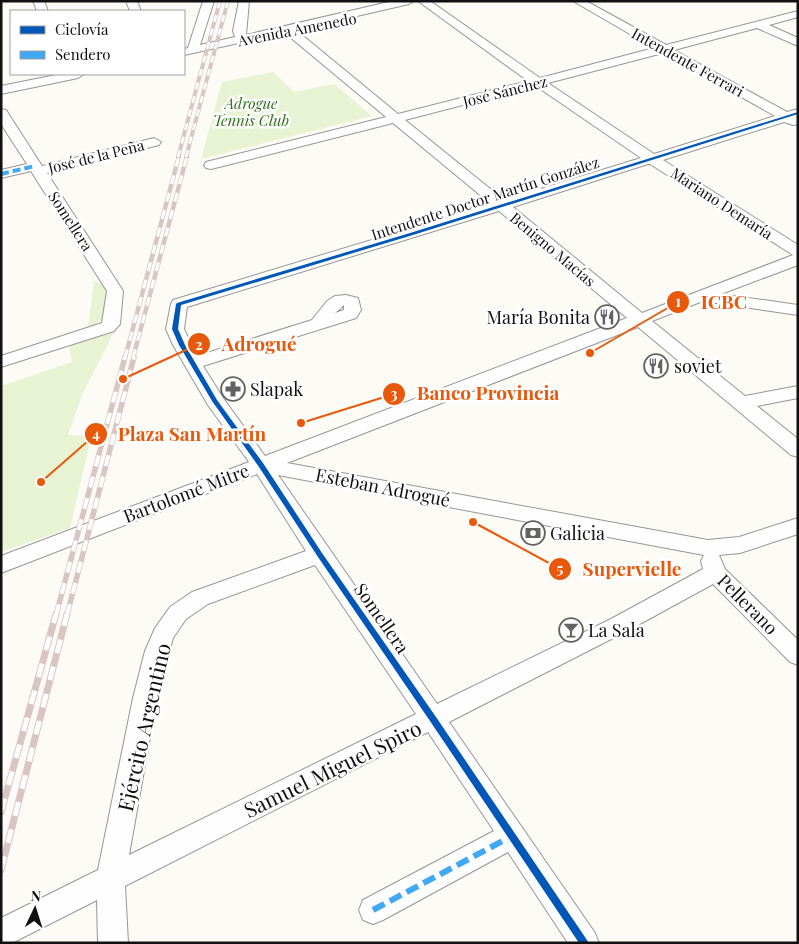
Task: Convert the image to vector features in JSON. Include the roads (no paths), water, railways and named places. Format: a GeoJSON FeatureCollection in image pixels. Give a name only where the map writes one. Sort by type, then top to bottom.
{"type":"FeatureCollection","features":[{"type":"Feature","properties":{"kind":"street"},"geometry":{"type":"LineString","coordinates":[[189,50],[194,44],[209,1]]}},
{"type":"Feature","properties":{"kind":"street"},"geometry":{"type":"LineString","coordinates":[[241,38],[239,31],[244,1]]}},
{"type":"Feature","properties":{"kind":"street","name":"Avenida Amenedo"},"geometry":{"type":"LineString","coordinates":[[189,50],[288,30],[343,14],[409,1]]}},
{"type":"Feature","properties":{"kind":"street","name":"Intendente Ferrari"},"geometry":{"type":"LineString","coordinates":[[578,1],[794,118]]}},
{"type":"Feature","properties":{"kind":"street","name":"Avenida Amenedo"},"geometry":{"type":"LineString","coordinates":[[343,14],[425,2]]}},
{"type":"Feature","properties":{"kind":"street","name":"Mariano Demaría"},"geometry":{"type":"LineString","coordinates":[[425,2],[538,82],[651,158],[798,252]]}},
{"type":"Feature","properties":{"kind":"street","name":"José Sánchez"},"geometry":{"type":"LineString","coordinates":[[211,165],[798,14]]}},
{"type":"Feature","properties":{"kind":"street"},"geometry":{"type":"LineString","coordinates":[[760,25],[798,43]]}},
{"type":"Feature","properties":{"kind":"street","name":"Avenida Amenedo"},"geometry":{"type":"LineString","coordinates":[[224,43],[241,38],[288,30]]}},
{"type":"Feature","properties":{"kind":"street","name":"Benigno Macías"},"geometry":{"type":"LineString","coordinates":[[288,30],[798,450]]}},
{"type":"Feature","properties":{"kind":"street"},"geometry":{"type":"LineString","coordinates":[[1,90],[70,75]]}},
{"type":"Feature","properties":{"kind":"street","name":"Somellera"},"geometry":{"type":"LineString","coordinates":[[1,113],[116,291],[111,324],[102,330],[1,362]]}},
{"type":"Feature","properties":{"kind":"street","name":"Intendente Doctor Martín González"},"geometry":{"type":"LineString","coordinates":[[179,304],[403,238],[651,158],[794,118]]}},
{"type":"Feature","properties":{"kind":"street","name":"José de la Peña"},"geometry":{"type":"LineString","coordinates":[[1,174],[154,142]]}},
{"type":"Feature","properties":{"kind":"street","name":"Bartolomé Mitre"},"geometry":{"type":"LineString","coordinates":[[1,565],[798,259]]}},
{"type":"Feature","properties":{"kind":"street"},"geometry":{"type":"LineString","coordinates":[[703,296],[798,310]]}},
{"type":"Feature","properties":{"kind":"street","name":"Somellera"},"geometry":{"type":"LineString","coordinates":[[179,304],[175,329],[192,363],[215,401],[261,464],[320,555],[434,718],[585,943]]}},
{"type":"Feature","properties":{"kind":"street"},"geometry":{"type":"LineString","coordinates":[[192,363],[319,323]]}},
{"type":"Feature","properties":{"kind":"street"},"geometry":{"type":"LineString","coordinates":[[740,403],[798,392]]}},
{"type":"Feature","properties":{"kind":"street","name":"Esteban Adrogué"},"geometry":{"type":"LineString","coordinates":[[261,464],[708,548],[740,545],[798,526]]}},
{"type":"Feature","properties":{"kind":"street","name":"Pellerano"},"geometry":{"type":"LineString","coordinates":[[708,548],[716,573],[798,655]]}},
{"type":"Feature","properties":{"kind":"street","name":"Ejército Argentino"},"geometry":{"type":"LineString","coordinates":[[113,943],[111,877],[145,698],[157,651],[170,624],[187,606],[200,598],[320,555]]}},
{"type":"Feature","properties":{"kind":"street","name":"Samuel Miguel Spiro"},"geometry":{"type":"LineString","coordinates":[[1,933],[620,625],[716,573]]}},
{"type":"Feature","properties":{"kind":"street"},"geometry":{"type":"LineString","coordinates":[[373,910],[512,836]]}},
{"type":"Feature","properties":{"kind":"railway"},"geometry":{"type":"LineString","coordinates":[[178,157],[220,1]]}},
{"type":"Feature","properties":{"kind":"railway"},"geometry":{"type":"LineString","coordinates":[[186,157],[228,1]]}},
{"type":"Feature","properties":{"kind":"railway"},"geometry":{"type":"LineString","coordinates":[[125,358],[179,156]]}},
{"type":"Feature","properties":{"kind":"railway"},"geometry":{"type":"LineString","coordinates":[[133,358],[187,156]]}},
{"type":"Feature","properties":{"kind":"railway"},"geometry":{"type":"LineString","coordinates":[[56,615],[125,357]]}},
{"type":"Feature","properties":{"kind":"railway"},"geometry":{"type":"LineString","coordinates":[[67,615],[134,357]]}},
{"type":"Feature","properties":{"kind":"railway"},"geometry":{"type":"LineString","coordinates":[[1,812],[56,614]]}},
{"type":"Feature","properties":{"kind":"railway"},"geometry":{"type":"LineString","coordinates":[[1,870],[67,614]]}},
{"type":"Feature","properties":{"kind":"place","name":"María Bonita"},"geometry":{"type":"Point","coordinates":[607,317]}},
{"type":"Feature","properties":{"kind":"place","name":"ICBC"},"geometry":{"type":"Point","coordinates":[590,353]}},
{"type":"Feature","properties":{"kind":"place","name":"soviet"},"geometry":{"type":"Point","coordinates":[656,366]}},
{"type":"Feature","properties":{"kind":"place","name":"Adrogué"},"geometry":{"type":"Point","coordinates":[123,379]}},
{"type":"Feature","properties":{"kind":"place","name":"Slapak"},"geometry":{"type":"Point","coordinates":[233,389]}},
{"type":"Feature","properties":{"kind":"place","name":"Banco Provincia"},"geometry":{"type":"Point","coordinates":[301,423]}},
{"type":"Feature","properties":{"kind":"place","name":"Plaza San Martín"},"geometry":{"type":"Point","coordinates":[41,482]}},
{"type":"Feature","properties":{"kind":"place","name":"Supervielle"},"geometry":{"type":"Point","coordinates":[473,522]}},
{"type":"Feature","properties":{"kind":"place","name":"Galicia"},"geometry":{"type":"Point","coordinates":[533,533]}},
{"type":"Feature","properties":{"kind":"place","name":"La Sala"},"geometry":{"type":"Point","coordinates":[571,630]}},
{"type":"Feature","properties":{"kind":"park label","name":"Adrogue Tennis Club"},"geometry":{"type":"Point","coordinates":[251,112]}}]}
